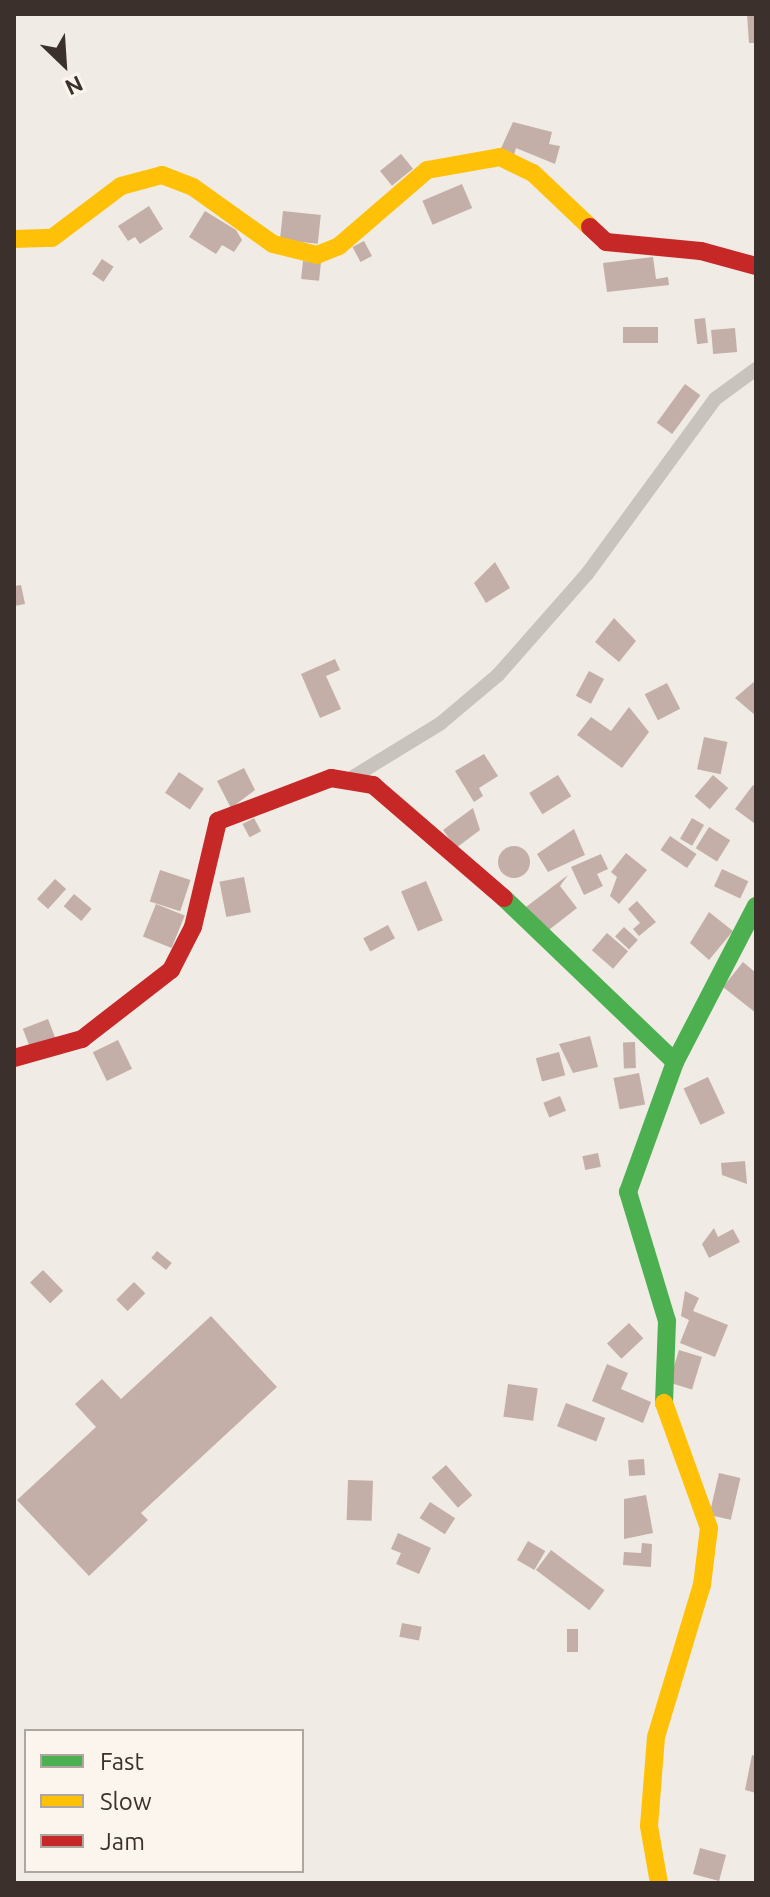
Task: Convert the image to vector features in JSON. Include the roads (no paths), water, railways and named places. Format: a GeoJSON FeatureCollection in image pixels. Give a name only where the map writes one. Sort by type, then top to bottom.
{"type":"FeatureCollection","features":[{"type":"Feature","properties":{"kind":"street"},"geometry":{"type":"LineString","coordinates":[[14,239],[52,238],[121,186],[162,175],[209,197],[273,244],[317,255],[339,246],[427,170],[500,157],[522,165],[616,246],[701,251],[756,266]]}},
{"type":"Feature","properties":{"kind":"street"},"geometry":{"type":"LineString","coordinates":[[14,1058],[82,1039],[171,970],[193,927],[208,837],[218,821],[271,795],[353,777],[441,723],[498,675],[587,574],[715,399],[756,369]]}},
{"type":"Feature","properties":{"kind":"street"},"geometry":{"type":"LineString","coordinates":[[353,777],[477,871],[675,1062]]}},
{"type":"Feature","properties":{"kind":"street"},"geometry":{"type":"LineString","coordinates":[[659,1883],[649,1826],[656,1737],[702,1585],[709,1528],[664,1417],[667,1321],[628,1192],[675,1062],[756,906]]}}]}
